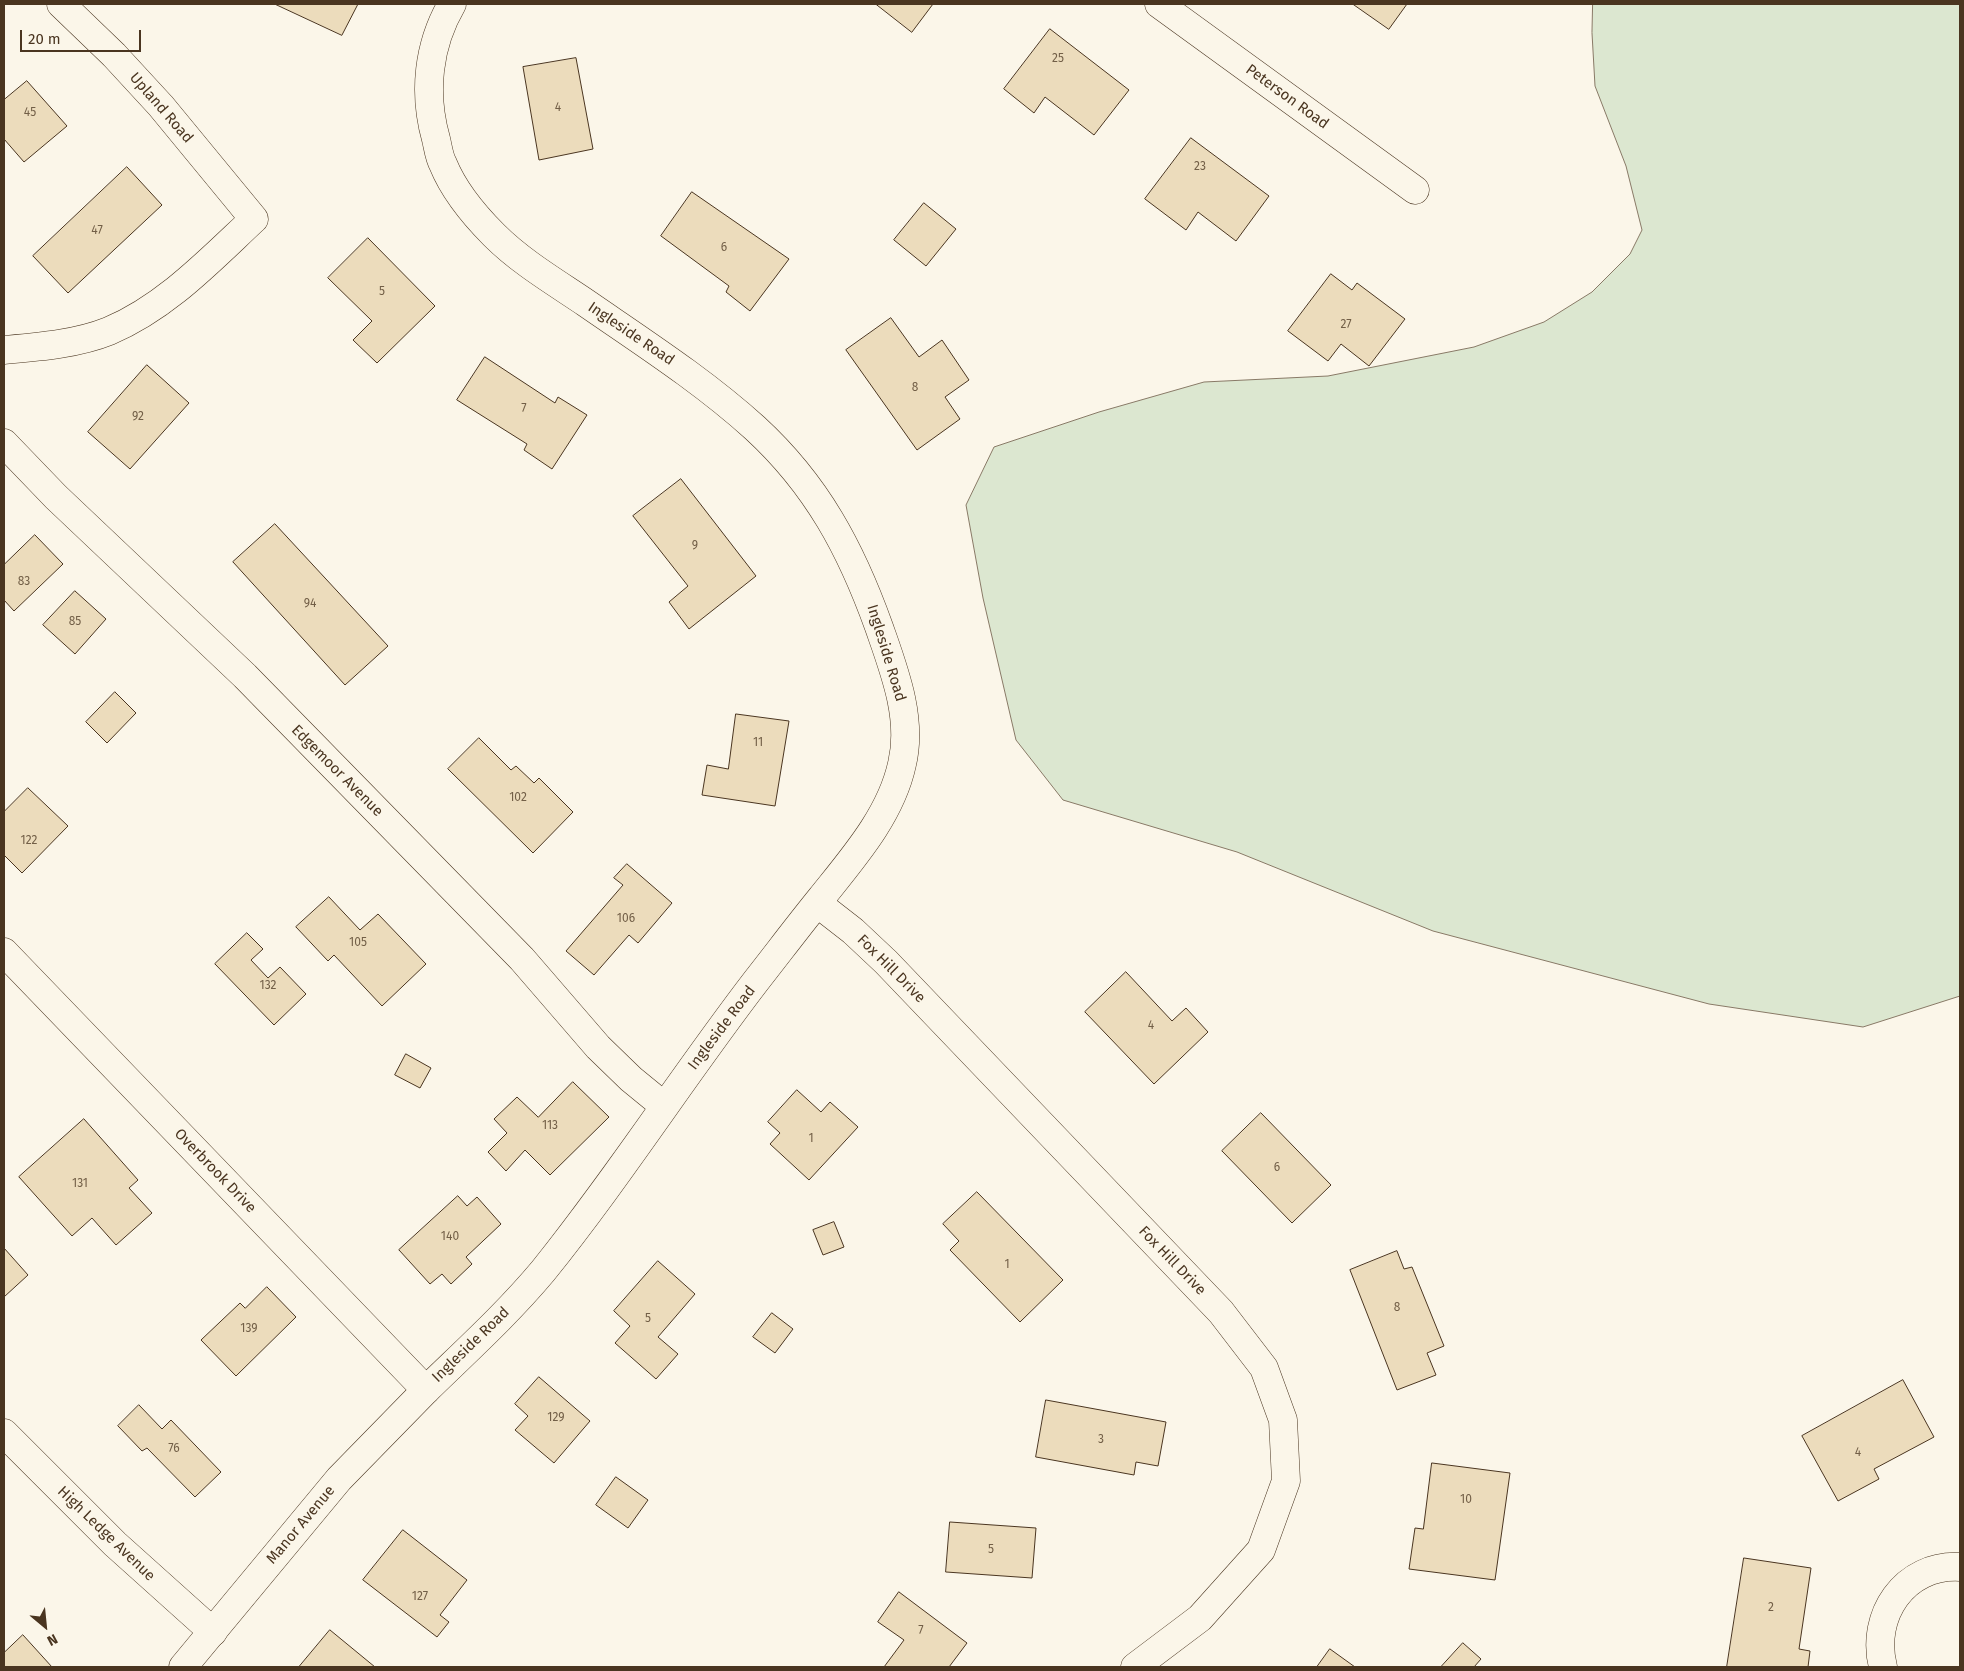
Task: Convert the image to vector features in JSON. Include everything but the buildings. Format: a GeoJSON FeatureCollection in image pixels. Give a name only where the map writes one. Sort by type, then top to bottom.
{"type":"FeatureCollection","features":[{"type":"Feature","properties":{"kind":"street","name":"Upland Road"},"geometry":{"type":"LineString","coordinates":[[4,350],[70,341],[108,331],[139,315],[173,293],[254,219],[161,106],[114,55],[61,4]]}},
{"type":"Feature","properties":{"kind":"street","name":"Ingleside Road"},"geometry":{"type":"LineString","coordinates":[[426,1390],[504,1315],[541,1273],[755,983],[854,857],[878,820],[893,791],[903,763],[906,732],[901,700],[890,658],[865,590],[843,540],[818,499],[790,464],[758,431],[681,368],[527,263],[495,237],[466,203],[442,164],[431,122],[428,85],[433,51],[444,17],[452,4]]}},
{"type":"Feature","properties":{"kind":"street","name":"Peterson Road"},"geometry":{"type":"LineString","coordinates":[[1159,4],[1415,190]]}},
{"type":"Feature","properties":{"kind":"street","name":"Edgemoor Avenue"},"geometry":{"type":"LineString","coordinates":[[4,443],[56,497],[245,676],[509,946],[598,1047],[631,1079],[664,1106]]}},
{"type":"Feature","properties":{"kind":"street","name":"Fox Hill Drive"},"geometry":{"type":"LineString","coordinates":[[817,903],[853,931],[886,962],[1221,1312],[1264,1368],[1283,1420],[1286,1481],[1261,1550],[1200,1618],[1135,1667]]}},
{"type":"Feature","properties":{"kind":"street","name":"Overbrook Drive"},"geometry":{"type":"LineString","coordinates":[[4,952],[426,1390]]}},
{"type":"Feature","properties":{"kind":"street","name":"Manor Avenue"},"geometry":{"type":"LineString","coordinates":[[183,1667],[339,1480],[426,1390]]}},
{"type":"Feature","properties":{"kind":"street","name":"High Ledge Avenue"},"geometry":{"type":"LineString","coordinates":[[4,1433],[115,1544],[212,1632]]}},
{"type":"Feature","properties":{"kind":"street"},"geometry":{"type":"LineString","coordinates":[[1884,1667],[1879,1650],[1881,1627],[1890,1605],[1904,1586],[1925,1573],[1949,1566],[1960,1567]]}},
{"type":"Feature","properties":{"kind":"green space"},"geometry":{"type":"Polygon","coordinates":[[[1593,4],[1960,4],[1960,996],[1863,1027],[1709,1004],[1433,931],[1237,852],[1063,800],[1016,740],[983,598],[966,505],[994,447],[1099,412],[1204,382],[1328,376],[1474,347],[1544,322],[1592,292],[1630,254],[1642,230],[1626,166],[1595,86],[1592,33],[1593,4]]]}}]}
